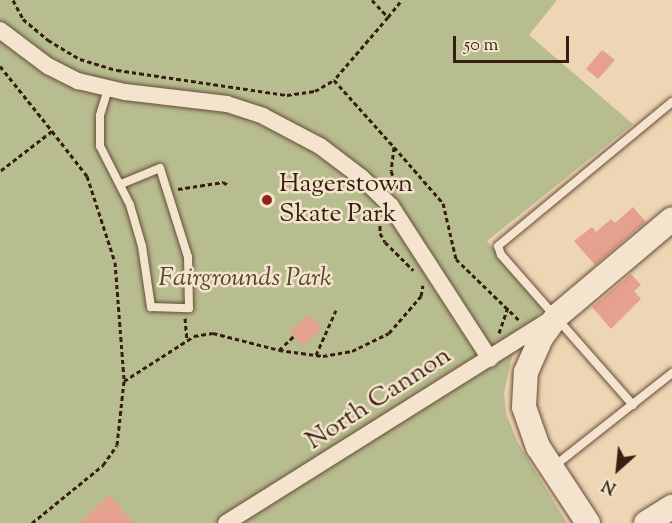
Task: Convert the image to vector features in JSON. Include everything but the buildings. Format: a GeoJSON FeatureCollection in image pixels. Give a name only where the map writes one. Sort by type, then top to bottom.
{"type":"FeatureCollection","features":[{"type":"Feature","properties":{"kind":"street"},"geometry":{"type":"LineString","coordinates":[[0,30],[62,74],[108,89],[193,97],[263,116],[342,161],[391,206],[487,354]]}},
{"type":"Feature","properties":{"kind":"street"},"geometry":{"type":"LineString","coordinates":[[588,523],[538,447],[524,407],[526,372],[541,338],[557,316],[672,219]]}},
{"type":"Feature","properties":{"kind":"street","name":"North Cannon"},"geometry":{"type":"LineString","coordinates":[[226,523],[487,354],[557,316]]}},
{"type":"Feature","properties":{"kind":"street"},"geometry":{"type":"LineString","coordinates":[[646,523],[672,507]]}},
{"type":"Feature","properties":{"kind":"lane"},"geometry":{"type":"LineString","coordinates":[[108,89],[100,116],[100,146],[122,184],[142,246],[151,307],[189,309],[188,257],[160,168],[122,184]]}},
{"type":"Feature","properties":{"kind":"lane"},"geometry":{"type":"LineString","coordinates":[[633,405],[501,255],[500,242],[672,102]]}},
{"type":"Feature","properties":{"kind":"lane"},"geometry":{"type":"LineString","coordinates":[[553,467],[672,373]]}},
{"type":"Feature","properties":{"kind":"path"},"geometry":{"type":"LineString","coordinates":[[13,0],[23,19],[48,40],[80,59],[117,70],[287,95],[315,91],[334,81],[402,0]]}},
{"type":"Feature","properties":{"kind":"path"},"geometry":{"type":"LineString","coordinates":[[372,0],[388,16]]}},
{"type":"Feature","properties":{"kind":"path"},"geometry":{"type":"LineString","coordinates":[[0,66],[87,176],[115,262],[124,381],[117,445],[103,465],[32,523]]}},
{"type":"Feature","properties":{"kind":"path"},"geometry":{"type":"LineString","coordinates":[[334,81],[443,203],[456,259],[522,323]]}},
{"type":"Feature","properties":{"kind":"path"},"geometry":{"type":"LineString","coordinates":[[0,171],[52,131]]}},
{"type":"Feature","properties":{"kind":"path"},"geometry":{"type":"LineString","coordinates":[[124,381],[187,340],[213,333],[279,350],[316,355],[352,351],[389,333],[421,296],[420,278],[380,232],[377,223],[400,190],[391,171],[394,147]]}},
{"type":"Feature","properties":{"kind":"path"},"geometry":{"type":"LineString","coordinates":[[168,192],[223,182],[228,186]]}},
{"type":"Feature","properties":{"kind":"path"},"geometry":{"type":"LineString","coordinates":[[487,354],[504,323],[508,307]]}},
{"type":"Feature","properties":{"kind":"path"},"geometry":{"type":"LineString","coordinates":[[184,308],[187,340]]}},
{"type":"Feature","properties":{"kind":"path"},"geometry":{"type":"LineString","coordinates":[[316,355],[336,310]]}},
{"type":"Feature","properties":{"kind":"path"},"geometry":{"type":"LineString","coordinates":[[279,350],[294,336]]}},
{"type":"Feature","properties":{"kind":"green space","name":"Fairgrounds Park"},"geometry":{"type":"Polygon","coordinates":[[[0,0],[557,0],[529,35],[633,124],[487,241],[543,308],[513,353],[504,393],[506,413],[518,443],[567,523],[0,523],[0,0]]]}},
{"type":"Feature","properties":{"kind":"place","name":"Hagerstown Skate Park"},"geometry":{"type":"Point","coordinates":[267,200]}}]}
